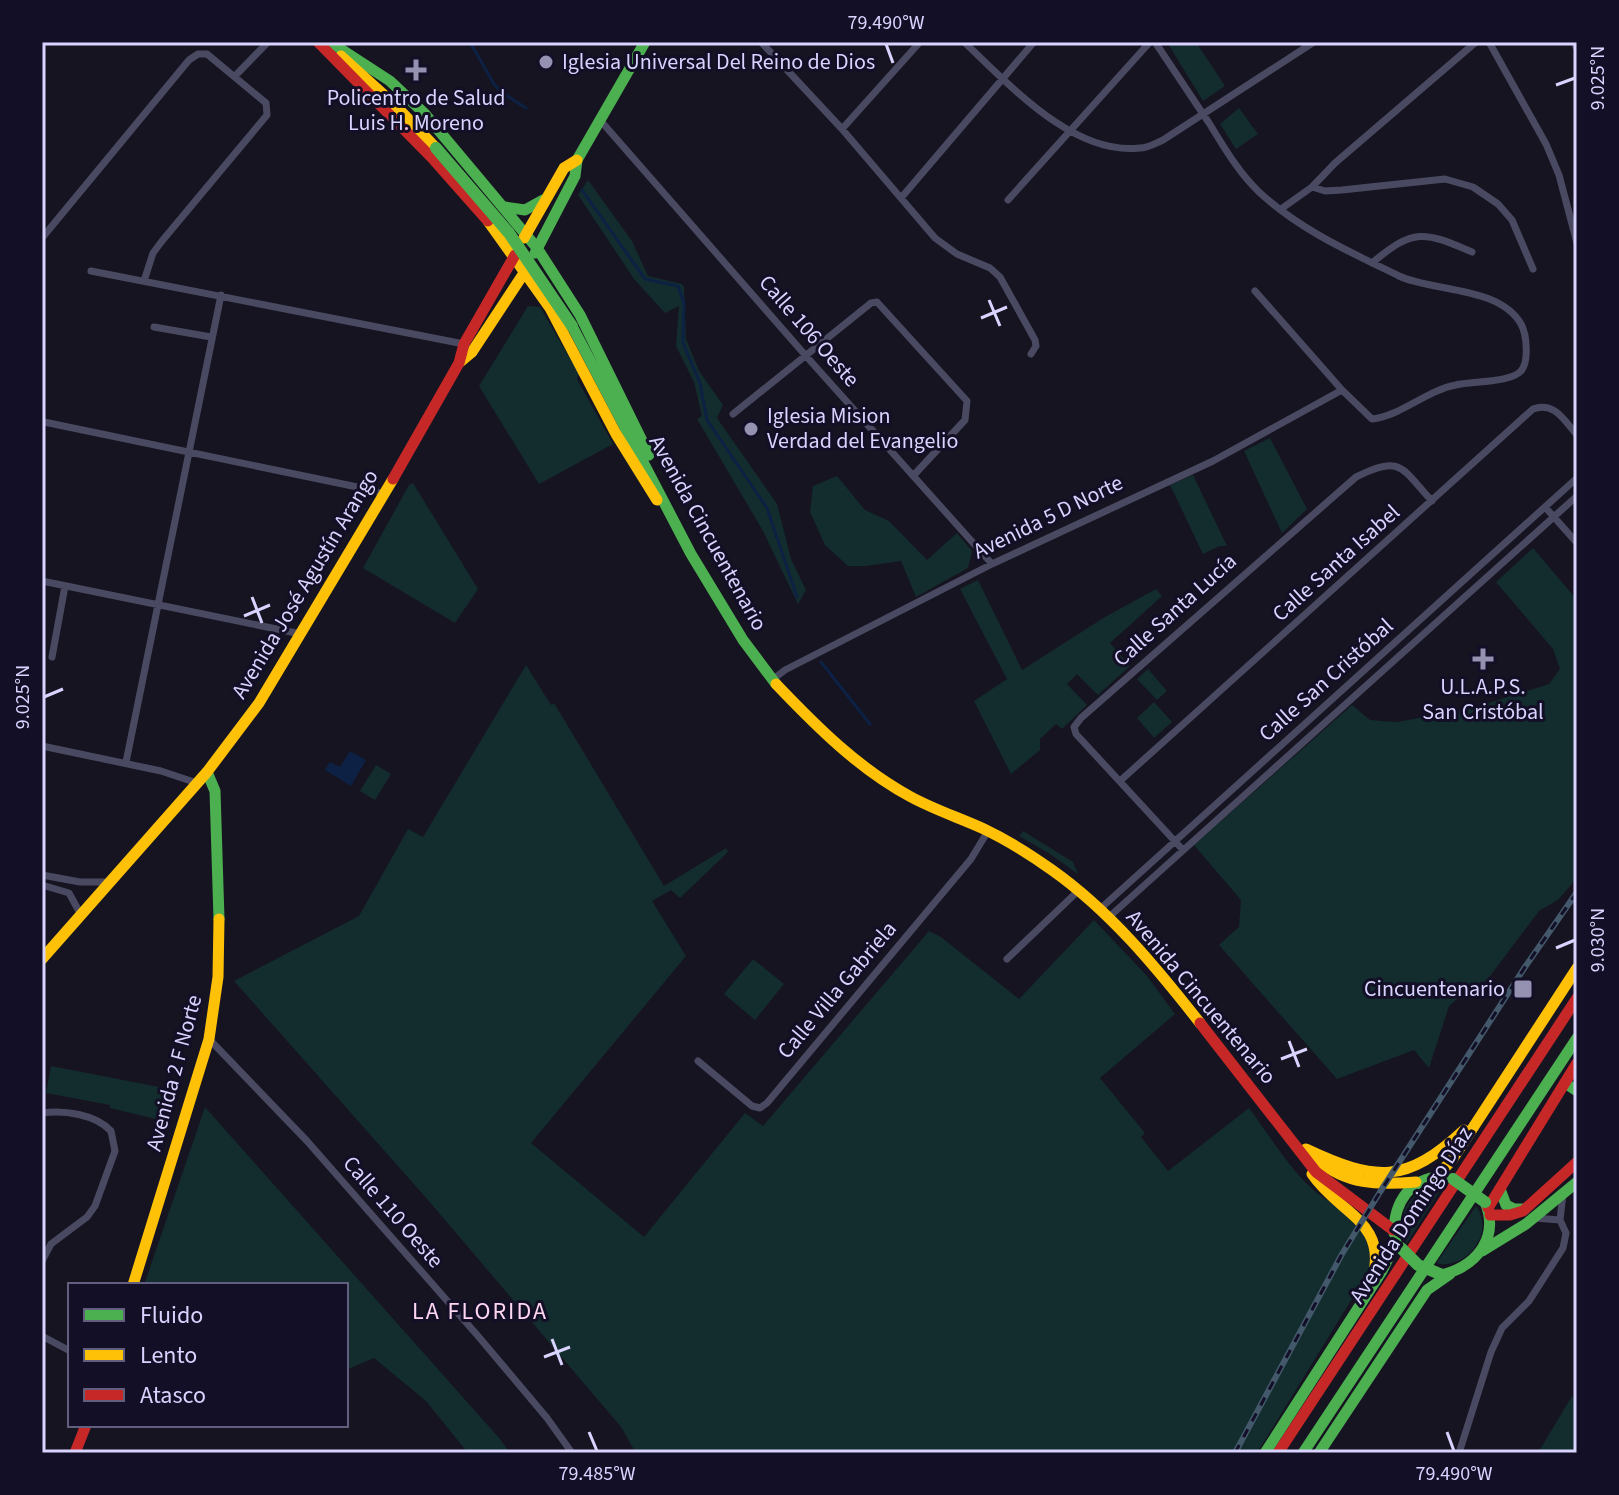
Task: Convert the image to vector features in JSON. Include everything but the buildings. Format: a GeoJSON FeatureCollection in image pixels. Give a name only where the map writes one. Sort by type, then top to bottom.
{"type":"FeatureCollection","features":[{"type":"Feature","properties":{"kind":"main road","name":"Avenida Cincuentenario"},"geometry":{"type":"LineString","coordinates":[[321,42],[394,104],[475,189],[511,232],[572,326],[713,592],[772,680],[819,730],[863,766],[911,797],[988,831],[1052,870],[1104,913],[1174,990],[1327,1182],[1369,1209],[1397,1240]]}},
{"type":"Feature","properties":{"kind":"main road"},"geometry":{"type":"LineString","coordinates":[[321,42],[454,182],[515,255],[549,307],[650,493],[671,514]]}},
{"type":"Feature","properties":{"kind":"main road"},"geometry":{"type":"LineString","coordinates":[[330,42],[406,95],[537,248],[580,315],[664,485],[671,514]]}},
{"type":"Feature","properties":{"kind":"main road"},"geometry":{"type":"LineString","coordinates":[[577,160],[645,42]]}},
{"type":"Feature","properties":{"kind":"main road","name":"Avenida José Agustín Arango"},"geometry":{"type":"LineString","coordinates":[[42,959],[207,772],[259,703],[459,363],[464,344],[564,168],[577,160]]}},
{"type":"Feature","properties":{"kind":"main road","name":"Avenida José Agustín Arango"},"geometry":{"type":"LineString","coordinates":[[459,363],[472,352],[526,270],[575,176],[577,160]]}},
{"type":"Feature","properties":{"kind":"main road"},"geometry":{"type":"LineString","coordinates":[[505,207],[525,210],[549,195]]}},
{"type":"Feature","properties":{"kind":"main road","name":"Avenida 2 F Norte"},"geometry":{"type":"LineString","coordinates":[[134,1283],[209,1039],[217,1000],[221,946],[215,791],[207,772]]}},
{"type":"Feature","properties":{"kind":"main road"},"geometry":{"type":"LineString","coordinates":[[1437,1176],[1452,1160],[1577,968]]}},
{"type":"Feature","properties":{"kind":"main road","name":"Avenida Domingo Díaz"},"geometry":{"type":"LineString","coordinates":[[1278,1453],[1577,998]]}},
{"type":"Feature","properties":{"kind":"main road","name":"Avenida Domingo Díaz"},"geometry":{"type":"LineString","coordinates":[[1303,1453],[1577,1038]]}},
{"type":"Feature","properties":{"kind":"main road"},"geometry":{"type":"LineString","coordinates":[[1482,1251],[1490,1231],[1488,1208],[1577,1063]]}},
{"type":"Feature","properties":{"kind":"main road"},"geometry":{"type":"LineString","coordinates":[[1565,1083],[1577,1091]]}},
{"type":"Feature","properties":{"kind":"main road"},"geometry":{"type":"LineString","coordinates":[[1300,1148],[1354,1170],[1404,1171],[1437,1155],[1483,1110]]}},
{"type":"Feature","properties":{"kind":"main road","name":"Avenida Cincuentenario"},"geometry":{"type":"LineString","coordinates":[[1300,1148],[1328,1171],[1347,1181],[1380,1185],[1416,1182]]}},
{"type":"Feature","properties":{"kind":"main road"},"geometry":{"type":"LineString","coordinates":[[1300,1148],[1322,1189],[1366,1225],[1374,1241],[1378,1257],[1367,1293]]}},
{"type":"Feature","properties":{"kind":"main road"},"geometry":{"type":"LineString","coordinates":[[1265,1453],[1382,1271],[1397,1240],[1398,1203],[1416,1182],[1437,1176],[1453,1179],[1488,1208],[1511,1216],[1530,1214],[1562,1173],[1577,1162]]}},
{"type":"Feature","properties":{"kind":"main road"},"geometry":{"type":"LineString","coordinates":[[1319,1453],[1427,1290],[1445,1274],[1465,1267],[1530,1214],[1577,1182]]}},
{"type":"Feature","properties":{"kind":"main road"},"geometry":{"type":"LineString","coordinates":[[1500,1189],[1506,1205],[1530,1214]]}},
{"type":"Feature","properties":{"kind":"main road"},"geometry":{"type":"LineString","coordinates":[[1397,1240],[1418,1265],[1445,1274]]}},
{"type":"Feature","properties":{"kind":"main road"},"geometry":{"type":"LineString","coordinates":[[75,1453],[85,1427]]}},
{"type":"Feature","properties":{"kind":"street"},"geometry":{"type":"LineString","coordinates":[[235,76],[268,42]]}},
{"type":"Feature","properties":{"kind":"street"},"geometry":{"type":"LineString","coordinates":[[761,42],[842,129],[935,238],[947,248],[990,268],[1000,277],[1035,340],[1036,346],[1031,354]]}},
{"type":"Feature","properties":{"kind":"street"},"geometry":{"type":"LineString","coordinates":[[842,129],[920,42]]}},
{"type":"Feature","properties":{"kind":"street"},"geometry":{"type":"LineString","coordinates":[[964,42],[1071,132],[1093,143],[1119,149],[1143,148],[1163,140],[1314,42]]}},
{"type":"Feature","properties":{"kind":"street"},"geometry":{"type":"LineString","coordinates":[[901,198],[1034,42]]}},
{"type":"Feature","properties":{"kind":"street"},"geometry":{"type":"LineString","coordinates":[[1008,200],[1152,42],[1240,171],[1260,193],[1315,235],[1407,280],[1466,290],[1497,304],[1519,321],[1523,328],[1526,355],[1523,368],[1519,374],[1505,378],[1454,385],[1377,419],[1367,416],[1342,390],[1255,291]]}},
{"type":"Feature","properties":{"kind":"street"},"geometry":{"type":"LineString","coordinates":[[1281,209],[1312,187],[1335,163],[1476,42]]}},
{"type":"Feature","properties":{"kind":"street"},"geometry":{"type":"LineString","coordinates":[[1489,42],[1546,144],[1559,175],[1577,243]]}},
{"type":"Feature","properties":{"kind":"street"},"geometry":{"type":"LineString","coordinates":[[1574,42],[1577,49]]}},
{"type":"Feature","properties":{"kind":"street"},"geometry":{"type":"LineString","coordinates":[[42,238],[189,60],[198,54],[207,54],[266,103],[267,115],[153,253],[144,281]]}},
{"type":"Feature","properties":{"kind":"street","name":"Calle 106 Oeste"},"geometry":{"type":"LineString","coordinates":[[600,120],[992,564]]}},
{"type":"Feature","properties":{"kind":"street"},"geometry":{"type":"LineString","coordinates":[[1312,187],[1325,191],[1342,190],[1445,179],[1473,187],[1498,204],[1512,220],[1533,269]]}},
{"type":"Feature","properties":{"kind":"street"},"geometry":{"type":"LineString","coordinates":[[1372,263],[1396,243],[1432,235],[1472,252]]}},
{"type":"Feature","properties":{"kind":"street"},"geometry":{"type":"LineString","coordinates":[[91,271],[464,344]]}},
{"type":"Feature","properties":{"kind":"street"},"geometry":{"type":"LineString","coordinates":[[126,762],[221,295]]}},
{"type":"Feature","properties":{"kind":"street"},"geometry":{"type":"LineString","coordinates":[[733,414],[871,303],[881,304],[967,401],[965,420],[913,476]]}},
{"type":"Feature","properties":{"kind":"street"},"geometry":{"type":"LineString","coordinates":[[154,327],[211,337]]}},
{"type":"Feature","properties":{"kind":"street","name":"Avenida 5 D Norte"},"geometry":{"type":"LineString","coordinates":[[772,680],[992,564],[1213,461],[1342,390]]}},
{"type":"Feature","properties":{"kind":"street","name":"Calle Santa Isabel"},"geometry":{"type":"LineString","coordinates":[[1120,781],[1533,409],[1543,405],[1553,408],[1577,435]]}},
{"type":"Feature","properties":{"kind":"street"},"geometry":{"type":"LineString","coordinates":[[44,422],[384,494]]}},
{"type":"Feature","properties":{"kind":"street","name":"Calle Santa Lucía"},"geometry":{"type":"LineString","coordinates":[[1183,850],[1076,734],[1074,727],[1356,477],[1377,467],[1395,464],[1432,501]]}},
{"type":"Feature","properties":{"kind":"street","name":"Calle San Cristóbal"},"geometry":{"type":"LineString","coordinates":[[1104,913],[1175,841],[1577,478]]}},
{"type":"Feature","properties":{"kind":"street","name":"Calle San Cristóbal"},"geometry":{"type":"LineString","coordinates":[[1104,913],[1183,850],[1577,496]]}},
{"type":"Feature","properties":{"kind":"street"},"geometry":{"type":"LineString","coordinates":[[1545,507],[1577,543]]}},
{"type":"Feature","properties":{"kind":"street"},"geometry":{"type":"LineString","coordinates":[[42,581],[301,634]]}},
{"type":"Feature","properties":{"kind":"street"},"geometry":{"type":"LineString","coordinates":[[52,657],[65,586]]}},
{"type":"Feature","properties":{"kind":"street"},"geometry":{"type":"LineString","coordinates":[[42,746],[126,762],[197,783]]}},
{"type":"Feature","properties":{"kind":"street","name":"Calle Villa Gabriela"},"geometry":{"type":"LineString","coordinates":[[698,1061],[752,1106],[760,1108],[767,1103],[971,859],[988,831]]}},
{"type":"Feature","properties":{"kind":"street"},"geometry":{"type":"LineString","coordinates":[[42,875],[80,882],[111,882]]}},
{"type":"Feature","properties":{"kind":"street"},"geometry":{"type":"LineString","coordinates":[[42,885],[69,893],[81,916]]}},
{"type":"Feature","properties":{"kind":"street"},"geometry":{"type":"LineString","coordinates":[[1007,959],[1078,891]]}},
{"type":"Feature","properties":{"kind":"street","name":"Calle 110 Oeste"},"geometry":{"type":"LineString","coordinates":[[209,1039],[307,1141],[478,1336],[547,1418],[572,1453]]}},
{"type":"Feature","properties":{"kind":"street"},"geometry":{"type":"LineString","coordinates":[[42,1113],[56,1112],[95,1119],[111,1131],[115,1151],[95,1206],[87,1217],[51,1244],[42,1261]]}},
{"type":"Feature","properties":{"kind":"street"},"geometry":{"type":"LineString","coordinates":[[1459,1453],[1491,1352],[1502,1328],[1529,1301],[1563,1248],[1566,1233],[1560,1220],[1563,1194]]}},
{"type":"Feature","properties":{"kind":"street"},"geometry":{"type":"LineString","coordinates":[[1530,1214],[1560,1220]]}},
{"type":"Feature","properties":{"kind":"street"},"geometry":{"type":"LineString","coordinates":[[42,1336],[68,1350]]}},
{"type":"Feature","properties":{"kind":"green space"},"geometry":{"type":"Polygon","coordinates":[[[1167,42],[1196,42],[1225,86],[1203,101],[1167,42]]]}},
{"type":"Feature","properties":{"kind":"green space"},"geometry":{"type":"Polygon","coordinates":[[[1239,108],[1258,134],[1236,149],[1220,124],[1239,108]]]}},
{"type":"Feature","properties":{"kind":"green space"},"geometry":{"type":"Polygon","coordinates":[[[588,180],[632,241],[648,276],[684,287],[686,339],[699,371],[723,405],[717,418],[777,504],[791,559],[806,590],[798,604],[763,531],[697,419],[702,416],[694,382],[676,346],[679,306],[665,313],[634,279],[578,195],[588,180]]]}},
{"type":"Feature","properties":{"kind":"green space"},"geometry":{"type":"Polygon","coordinates":[[[528,306],[540,307],[579,374],[577,379],[613,444],[539,484],[479,386],[528,306]]]}},
{"type":"Feature","properties":{"kind":"green space"},"geometry":{"type":"Polygon","coordinates":[[[1270,438],[1307,509],[1282,533],[1244,451],[1270,438]]]}},
{"type":"Feature","properties":{"kind":"green space"},"geometry":{"type":"Polygon","coordinates":[[[1193,475],[1227,546],[1219,546],[1203,554],[1170,485],[1193,475]]]}},
{"type":"Feature","properties":{"kind":"green space"},"geometry":{"type":"Polygon","coordinates":[[[837,476],[865,510],[889,521],[927,560],[957,533],[972,551],[968,568],[916,597],[901,561],[848,566],[825,545],[810,512],[813,486],[837,476]]]}},
{"type":"Feature","properties":{"kind":"green space"},"geometry":{"type":"Polygon","coordinates":[[[413,483],[478,589],[455,623],[363,568],[409,485],[413,483]]]}},
{"type":"Feature","properties":{"kind":"green space"},"geometry":{"type":"Polygon","coordinates":[[[1533,548],[1577,600],[1577,878],[1558,900],[1539,911],[1487,980],[1465,992],[1449,1006],[1429,1068],[1414,1050],[1337,1079],[1219,945],[1239,927],[1241,900],[1194,845],[1352,705],[1370,720],[1397,722],[1473,708],[1549,684],[1560,669],[1553,649],[1496,582],[1533,548]]]}},
{"type":"Feature","properties":{"kind":"green space"},"geometry":{"type":"Polygon","coordinates":[[[978,580],[1022,670],[1105,617],[1156,589],[1162,596],[1110,643],[1130,666],[1098,695],[1077,674],[1067,684],[1087,705],[1062,729],[1056,724],[1040,739],[1040,750],[1011,774],[974,701],[1007,679],[960,589],[978,580]]]}},
{"type":"Feature","properties":{"kind":"green space"},"geometry":{"type":"Polygon","coordinates":[[[526,665],[551,705],[554,703],[664,886],[726,848],[728,852],[680,898],[671,890],[652,901],[686,956],[531,1143],[644,1237],[745,1113],[763,1126],[929,931],[941,937],[1019,999],[1094,920],[1147,976],[1175,1014],[1100,1078],[1145,1133],[1141,1137],[1168,1171],[1249,1108],[1297,1173],[1358,1224],[1371,1247],[1374,1263],[1257,1453],[636,1453],[621,1427],[428,1200],[234,981],[359,916],[408,829],[423,837],[526,665]]]}},
{"type":"Feature","properties":{"kind":"green space"},"geometry":{"type":"Polygon","coordinates":[[[1148,669],[1167,691],[1157,700],[1137,679],[1148,669]]]}},
{"type":"Feature","properties":{"kind":"green space"},"geometry":{"type":"Polygon","coordinates":[[[1154,702],[1172,722],[1154,738],[1137,718],[1154,702]]]}},
{"type":"Feature","properties":{"kind":"green space"},"geometry":{"type":"Polygon","coordinates":[[[376,765],[391,774],[375,800],[360,791],[376,765]]]}},
{"type":"Feature","properties":{"kind":"green space"},"geometry":{"type":"Polygon","coordinates":[[[1023,831],[1073,862],[1078,874],[1019,836],[1023,831]]]}},
{"type":"Feature","properties":{"kind":"green space"},"geometry":{"type":"Polygon","coordinates":[[[753,959],[784,984],[755,1020],[724,994],[753,959]]]}},
{"type":"Feature","properties":{"kind":"green space"},"geometry":{"type":"Polygon","coordinates":[[[51,1066],[175,1090],[168,1122],[110,1108],[110,1105],[46,1093],[51,1066]]]}},
{"type":"Feature","properties":{"kind":"green space"},"geometry":{"type":"Polygon","coordinates":[[[205,1107],[510,1453],[468,1453],[426,1401],[374,1358],[348,1369],[348,1283],[145,1283],[205,1107]]]}},
{"type":"Feature","properties":{"kind":"green space"},"geometry":{"type":"Polygon","coordinates":[[[1444,1184],[1407,1243],[1403,1221],[1409,1203],[1423,1190],[1444,1184]]]}},
{"type":"Feature","properties":{"kind":"green space"},"geometry":{"type":"Polygon","coordinates":[[[1476,1206],[1482,1226],[1476,1246],[1460,1260],[1439,1264],[1437,1262],[1476,1206]]]}},
{"type":"Feature","properties":{"kind":"green space"},"geometry":{"type":"Polygon","coordinates":[[[1572,1396],[1577,1398],[1577,1453],[1538,1453],[1572,1396]]]}},
{"type":"Feature","properties":{"kind":"water"},"geometry":{"type":"Polygon","coordinates":[[[350,751],[366,760],[351,786],[325,770],[330,762],[340,767],[350,751]]]}},
{"type":"Feature","properties":{"kind":"waterway"},"geometry":{"type":"LineString","coordinates":[[470,42],[494,84],[526,108]]}},
{"type":"Feature","properties":{"kind":"waterway"},"geometry":{"type":"LineString","coordinates":[[582,190],[645,279],[678,286],[684,303],[683,343],[700,383],[707,420],[767,508],[797,597]]}},
{"type":"Feature","properties":{"kind":"waterway"},"geometry":{"type":"LineString","coordinates":[[821,662],[870,724]]}},
{"type":"Feature","properties":{"kind":"railway"},"geometry":{"type":"LineString","coordinates":[[1235,1453],[1342,1254],[1525,967],[1577,892]]}},
{"type":"Feature","properties":{"kind":"traffic: fast"},"geometry":{"type":"LineString","coordinates":[[330,42],[390,81],[425,114],[537,248],[580,315],[649,455]]}},
{"type":"Feature","properties":{"kind":"traffic: fast"},"geometry":{"type":"LineString","coordinates":[[535,253],[575,176],[577,160],[645,42]]}},
{"type":"Feature","properties":{"kind":"traffic: fast"},"geometry":{"type":"LineString","coordinates":[[436,148],[509,233],[572,326]]}},
{"type":"Feature","properties":{"kind":"traffic: fast"},"geometry":{"type":"LineString","coordinates":[[505,207],[525,210],[543,200]]}},
{"type":"Feature","properties":{"kind":"traffic: fast"},"geometry":{"type":"LineString","coordinates":[[572,326],[691,554],[743,640],[776,684]]}},
{"type":"Feature","properties":{"kind":"traffic: fast"},"geometry":{"type":"LineString","coordinates":[[207,772],[215,791],[219,919]]}},
{"type":"Feature","properties":{"kind":"traffic: fast"},"geometry":{"type":"LineString","coordinates":[[1303,1453],[1577,1038]]}},
{"type":"Feature","properties":{"kind":"traffic: fast"},"geometry":{"type":"LineString","coordinates":[[1565,1083],[1577,1091]]}},
{"type":"Feature","properties":{"kind":"traffic: fast"},"geometry":{"type":"LineString","coordinates":[[1394,1233],[1397,1211],[1406,1194],[1421,1182],[1442,1176]]}},
{"type":"Feature","properties":{"kind":"traffic: fast"},"geometry":{"type":"LineString","coordinates":[[1453,1179],[1485,1202]]}},
{"type":"Feature","properties":{"kind":"traffic: fast"},"geometry":{"type":"LineString","coordinates":[[1482,1251],[1526,1224],[1577,1182]]}},
{"type":"Feature","properties":{"kind":"traffic: fast"},"geometry":{"type":"LineString","coordinates":[[1500,1189],[1506,1205],[1525,1209]]}},
{"type":"Feature","properties":{"kind":"traffic: fast"},"geometry":{"type":"LineString","coordinates":[[1445,1274],[1468,1263],[1483,1247],[1489,1226],[1485,1202]]}},
{"type":"Feature","properties":{"kind":"traffic: fast"},"geometry":{"type":"LineString","coordinates":[[1265,1453],[1382,1271],[1396,1242]]}},
{"type":"Feature","properties":{"kind":"traffic: fast"},"geometry":{"type":"LineString","coordinates":[[1401,1248],[1418,1265],[1440,1274]]}},
{"type":"Feature","properties":{"kind":"traffic: fast"},"geometry":{"type":"LineString","coordinates":[[1319,1453],[1427,1290],[1450,1274]]}},
{"type":"Feature","properties":{"kind":"traffic: slow"},"geometry":{"type":"LineString","coordinates":[[341,56],[436,148]]}},
{"type":"Feature","properties":{"kind":"traffic: slow"},"geometry":{"type":"LineString","coordinates":[[524,238],[564,168],[577,160]]}},
{"type":"Feature","properties":{"kind":"traffic: slow"},"geometry":{"type":"LineString","coordinates":[[488,221],[550,308],[616,434],[657,500]]}},
{"type":"Feature","properties":{"kind":"traffic: slow"},"geometry":{"type":"LineString","coordinates":[[460,362],[472,352],[526,270]]}},
{"type":"Feature","properties":{"kind":"traffic: slow"},"geometry":{"type":"LineString","coordinates":[[42,959],[207,772],[259,703],[393,479]]}},
{"type":"Feature","properties":{"kind":"traffic: slow"},"geometry":{"type":"LineString","coordinates":[[776,684],[823,731],[874,774],[920,802],[1001,838],[1073,886],[1131,941],[1200,1023]]}},
{"type":"Feature","properties":{"kind":"traffic: slow"},"geometry":{"type":"LineString","coordinates":[[134,1283],[209,1039],[218,977],[219,919]]}},
{"type":"Feature","properties":{"kind":"traffic: slow"},"geometry":{"type":"LineString","coordinates":[[1437,1176],[1452,1160],[1577,968]]}},
{"type":"Feature","properties":{"kind":"traffic: slow"},"geometry":{"type":"LineString","coordinates":[[1306,1149],[1352,1168],[1390,1172],[1425,1160],[1464,1130]]}},
{"type":"Feature","properties":{"kind":"traffic: slow"},"geometry":{"type":"LineString","coordinates":[[1316,1159],[1339,1174],[1363,1181],[1416,1182]]}},
{"type":"Feature","properties":{"kind":"traffic: slow"},"geometry":{"type":"LineString","coordinates":[[1312,1174],[1367,1230],[1376,1258],[1373,1277]]}},
{"type":"Feature","properties":{"kind":"traffic: jam"},"geometry":{"type":"LineString","coordinates":[[318,42],[434,160],[488,221]]}},
{"type":"Feature","properties":{"kind":"traffic: jam"},"geometry":{"type":"LineString","coordinates":[[393,479],[459,363],[464,344],[515,255]]}},
{"type":"Feature","properties":{"kind":"traffic: jam"},"geometry":{"type":"LineString","coordinates":[[1278,1453],[1577,998]]}},
{"type":"Feature","properties":{"kind":"traffic: jam"},"geometry":{"type":"LineString","coordinates":[[1200,1023],[1316,1172],[1393,1230]]}},
{"type":"Feature","properties":{"kind":"traffic: jam"},"geometry":{"type":"LineString","coordinates":[[1488,1208],[1577,1063]]}},
{"type":"Feature","properties":{"kind":"traffic: jam"},"geometry":{"type":"LineString","coordinates":[[1490,1215],[1510,1215],[1523,1211],[1577,1162]]}},
{"type":"Feature","properties":{"kind":"traffic: jam"},"geometry":{"type":"LineString","coordinates":[[75,1453],[85,1427]]}},
{"type":"Feature","properties":{"kind":"place","name":"Iglesia Universal Del Reino de Dios"},"geometry":{"type":"Point","coordinates":[546,62]}},
{"type":"Feature","properties":{"kind":"place","name":"Policentro de Salud Luis H. Moreno"},"geometry":{"type":"Point","coordinates":[416,70]}},
{"type":"Feature","properties":{"kind":"place","name":"Iglesia Mision Verdad del Evangelio"},"geometry":{"type":"Point","coordinates":[751,429]}},
{"type":"Feature","properties":{"kind":"place","name":"U.L.A.P.S. San Cristóbal"},"geometry":{"type":"Point","coordinates":[1483,659]}},
{"type":"Feature","properties":{"kind":"place","name":"Cincuentenario"},"geometry":{"type":"Point","coordinates":[1523,989]}},
{"type":"Feature","properties":{"kind":"district","name":"LA FLORIDA"},"geometry":{"type":"Point","coordinates":[480,1311]}}]}
